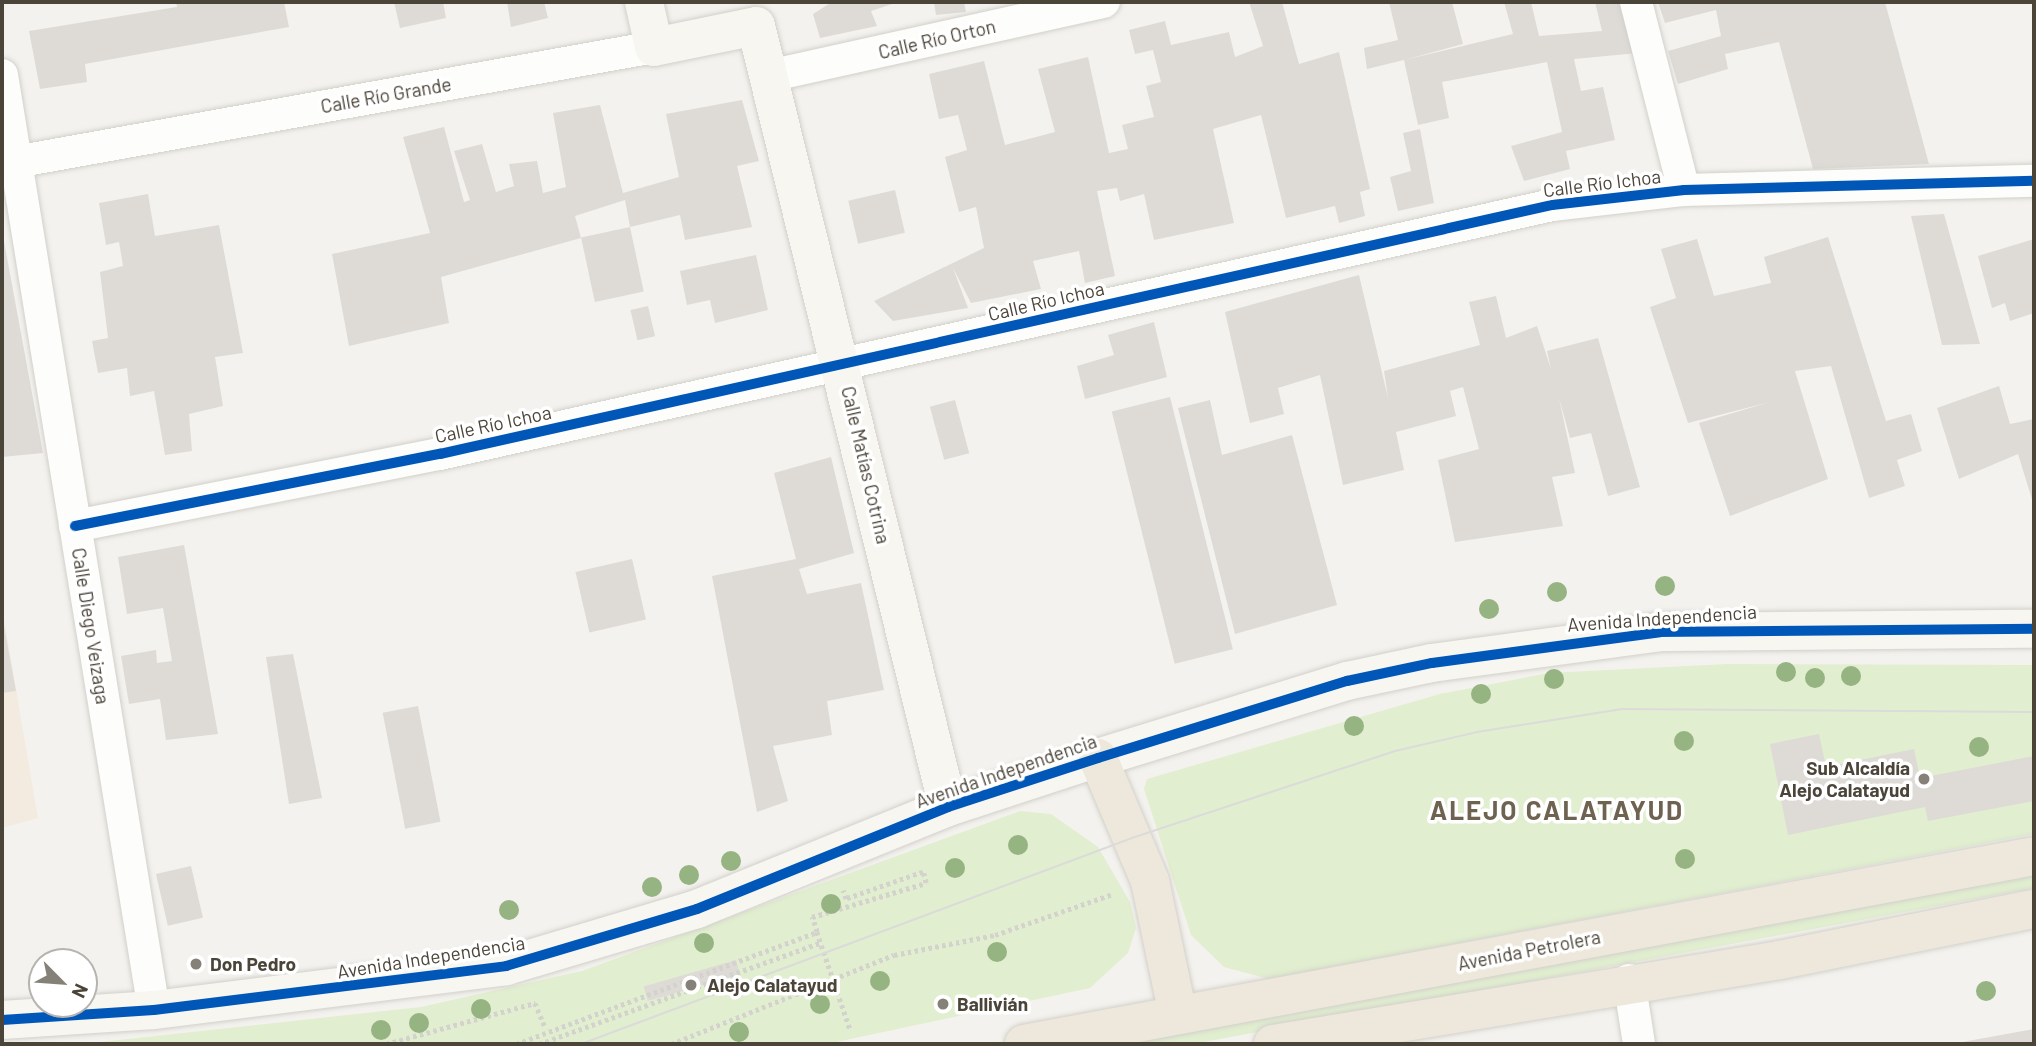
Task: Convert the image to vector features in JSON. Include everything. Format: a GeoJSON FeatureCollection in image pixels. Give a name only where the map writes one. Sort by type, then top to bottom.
{"type":"FeatureCollection","features":[{"type":"Feature","properties":{"kind":"highway"},"geometry":{"type":"LineString","coordinates":[[1098,758],[1150,881],[1178,1015]]}},
{"type":"Feature","properties":{"kind":"highway","name":"Avenida Petrolera"},"geometry":{"type":"LineString","coordinates":[[1024,1044],[2034,856]]}},
{"type":"Feature","properties":{"kind":"highway"},"geometry":{"type":"LineString","coordinates":[[1273,1044],[1629,980],[1780,960],[2034,909]]}},
{"type":"Feature","properties":{"kind":"street"},"geometry":{"type":"LineString","coordinates":[[644,2],[654,47]]}},
{"type":"Feature","properties":{"kind":"street","name":"Calle Río Orton"},"geometry":{"type":"LineString","coordinates":[[769,76],[1104,2]]}},
{"type":"Feature","properties":{"kind":"street"},"geometry":{"type":"LineString","coordinates":[[1636,2],[1684,190]]}},
{"type":"Feature","properties":{"kind":"street","name":"Calle Río Grande"},"geometry":{"type":"LineString","coordinates":[[15,162],[654,47],[753,14]]}},
{"type":"Feature","properties":{"kind":"street","name":"Calle Matías Cotrina"},"geometry":{"type":"LineString","coordinates":[[753,14],[842,365],[948,807]]}},
{"type":"Feature","properties":{"kind":"street","name":"Calle Diego Veizaga"},"geometry":{"type":"LineString","coordinates":[[2,75],[154,1010]]}},
{"type":"Feature","properties":{"kind":"street","name":"Calle Río Ichoa"},"geometry":{"type":"LineString","coordinates":[[75,526],[440,454],[1552,205],[1684,190],[2034,181]]}},
{"type":"Feature","properties":{"kind":"street","name":"Avenida Independencia"},"geometry":{"type":"LineString","coordinates":[[2,1020],[154,1010],[506,966],[696,909],[948,807],[1347,681],[1596,636],[1729,628],[2034,629]]}},
{"type":"Feature","properties":{"kind":"street"},"geometry":{"type":"LineString","coordinates":[[1629,980],[1639,1044]]}},
{"type":"Feature","properties":{"kind":"path"},"geometry":{"type":"LineString","coordinates":[[839,880],[846,899],[923,872],[926,883],[812,917],[850,1029]]}},
{"type":"Feature","properties":{"kind":"path"},"geometry":{"type":"LineString","coordinates":[[671,1044],[894,955],[995,935],[1150,881]]}},
{"type":"Feature","properties":{"kind":"path"},"geometry":{"type":"LineString","coordinates":[[516,1044],[546,1029],[817,932]]}},
{"type":"Feature","properties":{"kind":"path"},"geometry":{"type":"LineString","coordinates":[[539,1044],[820,943]]}},
{"type":"Feature","properties":{"kind":"path"},"geometry":{"type":"LineString","coordinates":[[386,1044],[535,1003],[546,1029]]}},
{"type":"Feature","properties":{"kind":"shaded area"},"geometry":{"type":"Polygon","coordinates":[[[2,607],[38,818],[2,828],[2,607]]]}},
{"type":"Feature","properties":{"kind":"green space"},"geometry":{"type":"Polygon","coordinates":[[[1727,664],[2034,665],[2034,834],[1269,979],[1224,967],[1191,935],[1144,789],[1147,779],[1440,694],[1549,673],[1727,664]]]}},
{"type":"Feature","properties":{"kind":"green space"},"geometry":{"type":"Polygon","coordinates":[[[1020,811],[1051,814],[1098,847],[1130,902],[1136,928],[1128,953],[1090,988],[827,1044],[82,1044],[421,1007],[582,971],[1020,811]]]}},
{"type":"Feature","properties":{"kind":"green space"},"geometry":{"type":"Polygon","coordinates":[[[2034,872],[2034,888],[1193,1044],[1128,1044],[2034,872]]]}},
{"type":"Feature","properties":{"kind":"building"},"geometry":{"type":"Polygon","coordinates":[[[176,2],[284,2],[289,27],[85,64],[87,82],[40,89],[29,31],[177,7],[176,2]]]}},
{"type":"Feature","properties":{"kind":"building"},"geometry":{"type":"Polygon","coordinates":[[[394,2],[443,2],[446,18],[400,28],[394,2]]]}},
{"type":"Feature","properties":{"kind":"building"},"geometry":{"type":"Polygon","coordinates":[[[507,2],[544,2],[548,18],[511,27],[507,2]]]}},
{"type":"Feature","properties":{"kind":"building"},"geometry":{"type":"Polygon","coordinates":[[[832,2],[898,2],[871,11],[877,26],[820,38],[813,14],[832,2]]]}},
{"type":"Feature","properties":{"kind":"building"},"geometry":{"type":"Polygon","coordinates":[[[934,2],[964,2],[966,12],[936,15],[934,2]]]}},
{"type":"Feature","properties":{"kind":"building"},"geometry":{"type":"Polygon","coordinates":[[[1249,2],[1282,2],[1299,64],[1339,52],[1370,189],[1360,192],[1365,216],[1339,223],[1335,206],[1286,218],[1261,115],[1213,129],[1234,223],[1154,240],[1144,194],[1120,201],[1117,188],[1097,191],[1115,276],[1085,283],[1079,251],[1033,261],[1041,289],[971,303],[953,268],[968,308],[893,321],[874,301],[984,248],[976,207],[959,212],[945,157],[967,150],[958,115],[939,119],[929,74],[984,61],[1005,145],[1055,132],[1038,69],[1088,57],[1109,153],[1128,149],[1122,125],[1154,117],[1146,86],[1161,82],[1153,50],[1135,54],[1129,30],[1165,21],[1171,45],[1229,32],[1235,57],[1263,46],[1249,2]]]}},
{"type":"Feature","properties":{"kind":"building"},"geometry":{"type":"Polygon","coordinates":[[[1389,2],[1452,2],[1463,44],[1367,69],[1364,48],[1398,40],[1389,2]]]}},
{"type":"Feature","properties":{"kind":"building"},"geometry":{"type":"Polygon","coordinates":[[[1504,2],[1531,2],[1539,36],[1602,31],[1595,2],[1625,2],[1638,53],[1574,59],[1581,91],[1603,87],[1615,140],[1566,151],[1570,169],[1524,181],[1511,146],[1562,132],[1547,62],[1442,82],[1449,118],[1418,125],[1404,60],[1513,34],[1504,2]]]}},
{"type":"Feature","properties":{"kind":"building"},"geometry":{"type":"Polygon","coordinates":[[[1658,2],[1885,2],[1929,164],[1813,169],[1779,42],[1725,54],[1728,69],[1678,84],[1668,51],[1721,36],[1716,10],[1665,23],[1658,2]]]}},
{"type":"Feature","properties":{"kind":"building"},"geometry":{"type":"Polygon","coordinates":[[[742,100],[759,161],[737,166],[752,227],[685,240],[680,215],[630,227],[625,200],[575,216],[581,238],[441,277],[449,323],[349,346],[332,254],[430,233],[403,137],[444,127],[464,202],[470,200],[454,151],[482,144],[496,192],[514,186],[509,164],[537,161],[543,193],[566,187],[553,113],[600,105],[623,193],[679,177],[666,114],[742,100]]]}},
{"type":"Feature","properties":{"kind":"building"},"geometry":{"type":"Polygon","coordinates":[[[1420,129],[1434,203],[1398,211],[1390,177],[1411,171],[1403,133],[1420,129]]]}},
{"type":"Feature","properties":{"kind":"building"},"geometry":{"type":"Polygon","coordinates":[[[895,190],[905,233],[858,244],[848,201],[895,190]]]}},
{"type":"Feature","properties":{"kind":"building"},"geometry":{"type":"Polygon","coordinates":[[[148,194],[155,236],[219,225],[243,353],[215,357],[223,406],[189,414],[192,451],[165,455],[154,391],[130,396],[127,368],[98,373],[92,341],[108,338],[100,272],[123,266],[119,242],[106,245],[99,203],[148,194]]]}},
{"type":"Feature","properties":{"kind":"building"},"geometry":{"type":"Polygon","coordinates":[[[1944,214],[1980,344],[1942,345],[1911,216],[1944,214]]]}},
{"type":"Feature","properties":{"kind":"building"},"geometry":{"type":"Polygon","coordinates":[[[630,227],[644,292],[595,302],[581,237],[630,227]]]}},
{"type":"Feature","properties":{"kind":"building"},"geometry":{"type":"Polygon","coordinates":[[[2,230],[43,453],[2,457],[2,230]]]}},
{"type":"Feature","properties":{"kind":"building"},"geometry":{"type":"Polygon","coordinates":[[[1828,237],[1886,421],[1911,414],[1922,451],[1897,460],[1905,486],[1869,498],[1831,366],[1795,371],[1828,479],[1730,516],[1699,423],[1770,402],[1688,423],[1650,307],[1676,298],[1661,249],[1697,239],[1714,296],[1771,283],[1764,257],[1828,237]]]}},
{"type":"Feature","properties":{"kind":"building"},"geometry":{"type":"Polygon","coordinates":[[[2034,239],[2034,313],[2010,321],[2005,303],[1992,308],[1978,256],[2034,239]]]}},
{"type":"Feature","properties":{"kind":"building"},"geometry":{"type":"Polygon","coordinates":[[[756,255],[768,310],[715,323],[710,300],[687,305],[680,271],[756,255]]]}},
{"type":"Feature","properties":{"kind":"building"},"geometry":{"type":"Polygon","coordinates":[[[1359,275],[1388,398],[1384,371],[1480,345],[1469,302],[1496,296],[1506,338],[1537,326],[1551,369],[1547,351],[1598,338],[1640,487],[1608,496],[1591,433],[1570,438],[1559,398],[1575,473],[1552,477],[1563,526],[1455,542],[1438,460],[1479,449],[1463,387],[1450,391],[1456,416],[1396,432],[1404,470],[1343,485],[1320,375],[1278,388],[1284,414],[1250,423],[1225,312],[1359,275]]]}},
{"type":"Feature","properties":{"kind":"building"},"geometry":{"type":"Polygon","coordinates":[[[648,306],[655,336],[637,340],[630,310],[648,306]]]}},
{"type":"Feature","properties":{"kind":"building"},"geometry":{"type":"Polygon","coordinates":[[[1154,322],[1167,377],[1085,399],[1077,366],[1114,355],[1108,335],[1154,322]]]}},
{"type":"Feature","properties":{"kind":"building"},"geometry":{"type":"Polygon","coordinates":[[[1999,386],[2010,424],[2034,419],[2034,506],[2018,454],[1959,479],[1937,408],[1999,386]]]}},
{"type":"Feature","properties":{"kind":"building"},"geometry":{"type":"Polygon","coordinates":[[[1170,397],[1233,649],[1175,664],[1112,412],[1170,397]]]}},
{"type":"Feature","properties":{"kind":"building"},"geometry":{"type":"Polygon","coordinates":[[[955,400],[969,453],[944,460],[930,407],[955,400]]]}},
{"type":"Feature","properties":{"kind":"building"},"geometry":{"type":"Polygon","coordinates":[[[1210,400],[1222,455],[1292,435],[1337,605],[1235,634],[1178,408],[1210,400]]]}},
{"type":"Feature","properties":{"kind":"building"},"geometry":{"type":"Polygon","coordinates":[[[831,457],[854,553],[799,569],[807,594],[861,583],[884,690],[827,701],[832,735],[773,746],[788,801],[757,812],[712,576],[796,559],[774,473],[831,457]]]}},
{"type":"Feature","properties":{"kind":"building"},"geometry":{"type":"Polygon","coordinates":[[[184,545],[218,734],[166,740],[160,699],[129,704],[121,656],[156,650],[157,663],[172,661],[163,608],[127,614],[118,557],[184,545]]]}},
{"type":"Feature","properties":{"kind":"building"},"geometry":{"type":"Polygon","coordinates":[[[632,559],[646,619],[589,632],[575,572],[632,559]]]}},
{"type":"Feature","properties":{"kind":"building"},"geometry":{"type":"Polygon","coordinates":[[[2,615],[16,691],[2,693],[2,615]]]}},
{"type":"Feature","properties":{"kind":"building"},"geometry":{"type":"Polygon","coordinates":[[[293,654],[322,798],[289,804],[266,657],[293,654]]]}},
{"type":"Feature","properties":{"kind":"building"},"geometry":{"type":"Polygon","coordinates":[[[418,706],[441,822],[405,829],[383,713],[418,706]]]}},
{"type":"Feature","properties":{"kind":"building","name":"Sub Alcaldía Alejo Calatayud"},"geometry":{"type":"Polygon","coordinates":[[[1819,734],[1826,767],[1914,749],[1920,778],[2034,756],[2034,801],[1928,821],[1925,807],[1788,835],[1770,744],[1819,734]]]}},
{"type":"Feature","properties":{"kind":"building"},"geometry":{"type":"Polygon","coordinates":[[[191,866],[203,918],[168,926],[156,874],[191,866]]]}},
{"type":"Feature","properties":{"kind":"building"},"geometry":{"type":"Polygon","coordinates":[[[736,960],[740,974],[648,1001],[644,986],[736,960]]]}},
{"type":"Feature","properties":{"kind":"building"},"geometry":{"type":"Polygon","coordinates":[[[2034,1029],[2034,1044],[1957,1044],[1957,1043],[2034,1029]]]}},
{"type":"Feature","properties":{"kind":"tram line"},"geometry":{"type":"LineString","coordinates":[[581,1044],[1132,838],[1395,751],[1477,732],[1622,709],[2034,712]]}},
{"type":"Feature","properties":{"kind":"cycle path"},"geometry":{"type":"LineString","coordinates":[[75,526],[440,454],[1552,205],[1684,190],[2034,181]]}},
{"type":"Feature","properties":{"kind":"cycle path"},"geometry":{"type":"LineString","coordinates":[[2,1020],[154,1010],[506,966],[697,909],[948,807],[1347,681],[1432,663],[1660,632],[2034,629]]}},
{"type":"Feature","properties":{"kind":"place","name":"Sub Alcaldía Alejo Calatayud"},"geometry":{"type":"Point","coordinates":[1924,779]}},
{"type":"Feature","properties":{"kind":"place","name":"Don Pedro"},"geometry":{"type":"Point","coordinates":[196,964]}},
{"type":"Feature","properties":{"kind":"place","name":"Alejo Calatayud"},"geometry":{"type":"Point","coordinates":[691,985]}},
{"type":"Feature","properties":{"kind":"place","name":"Ballivián"},"geometry":{"type":"Point","coordinates":[943,1004]}},
{"type":"Feature","properties":{"kind":"district","name":"ALEJO CALATAYUD"},"geometry":{"type":"Point","coordinates":[1557,810]}}]}
